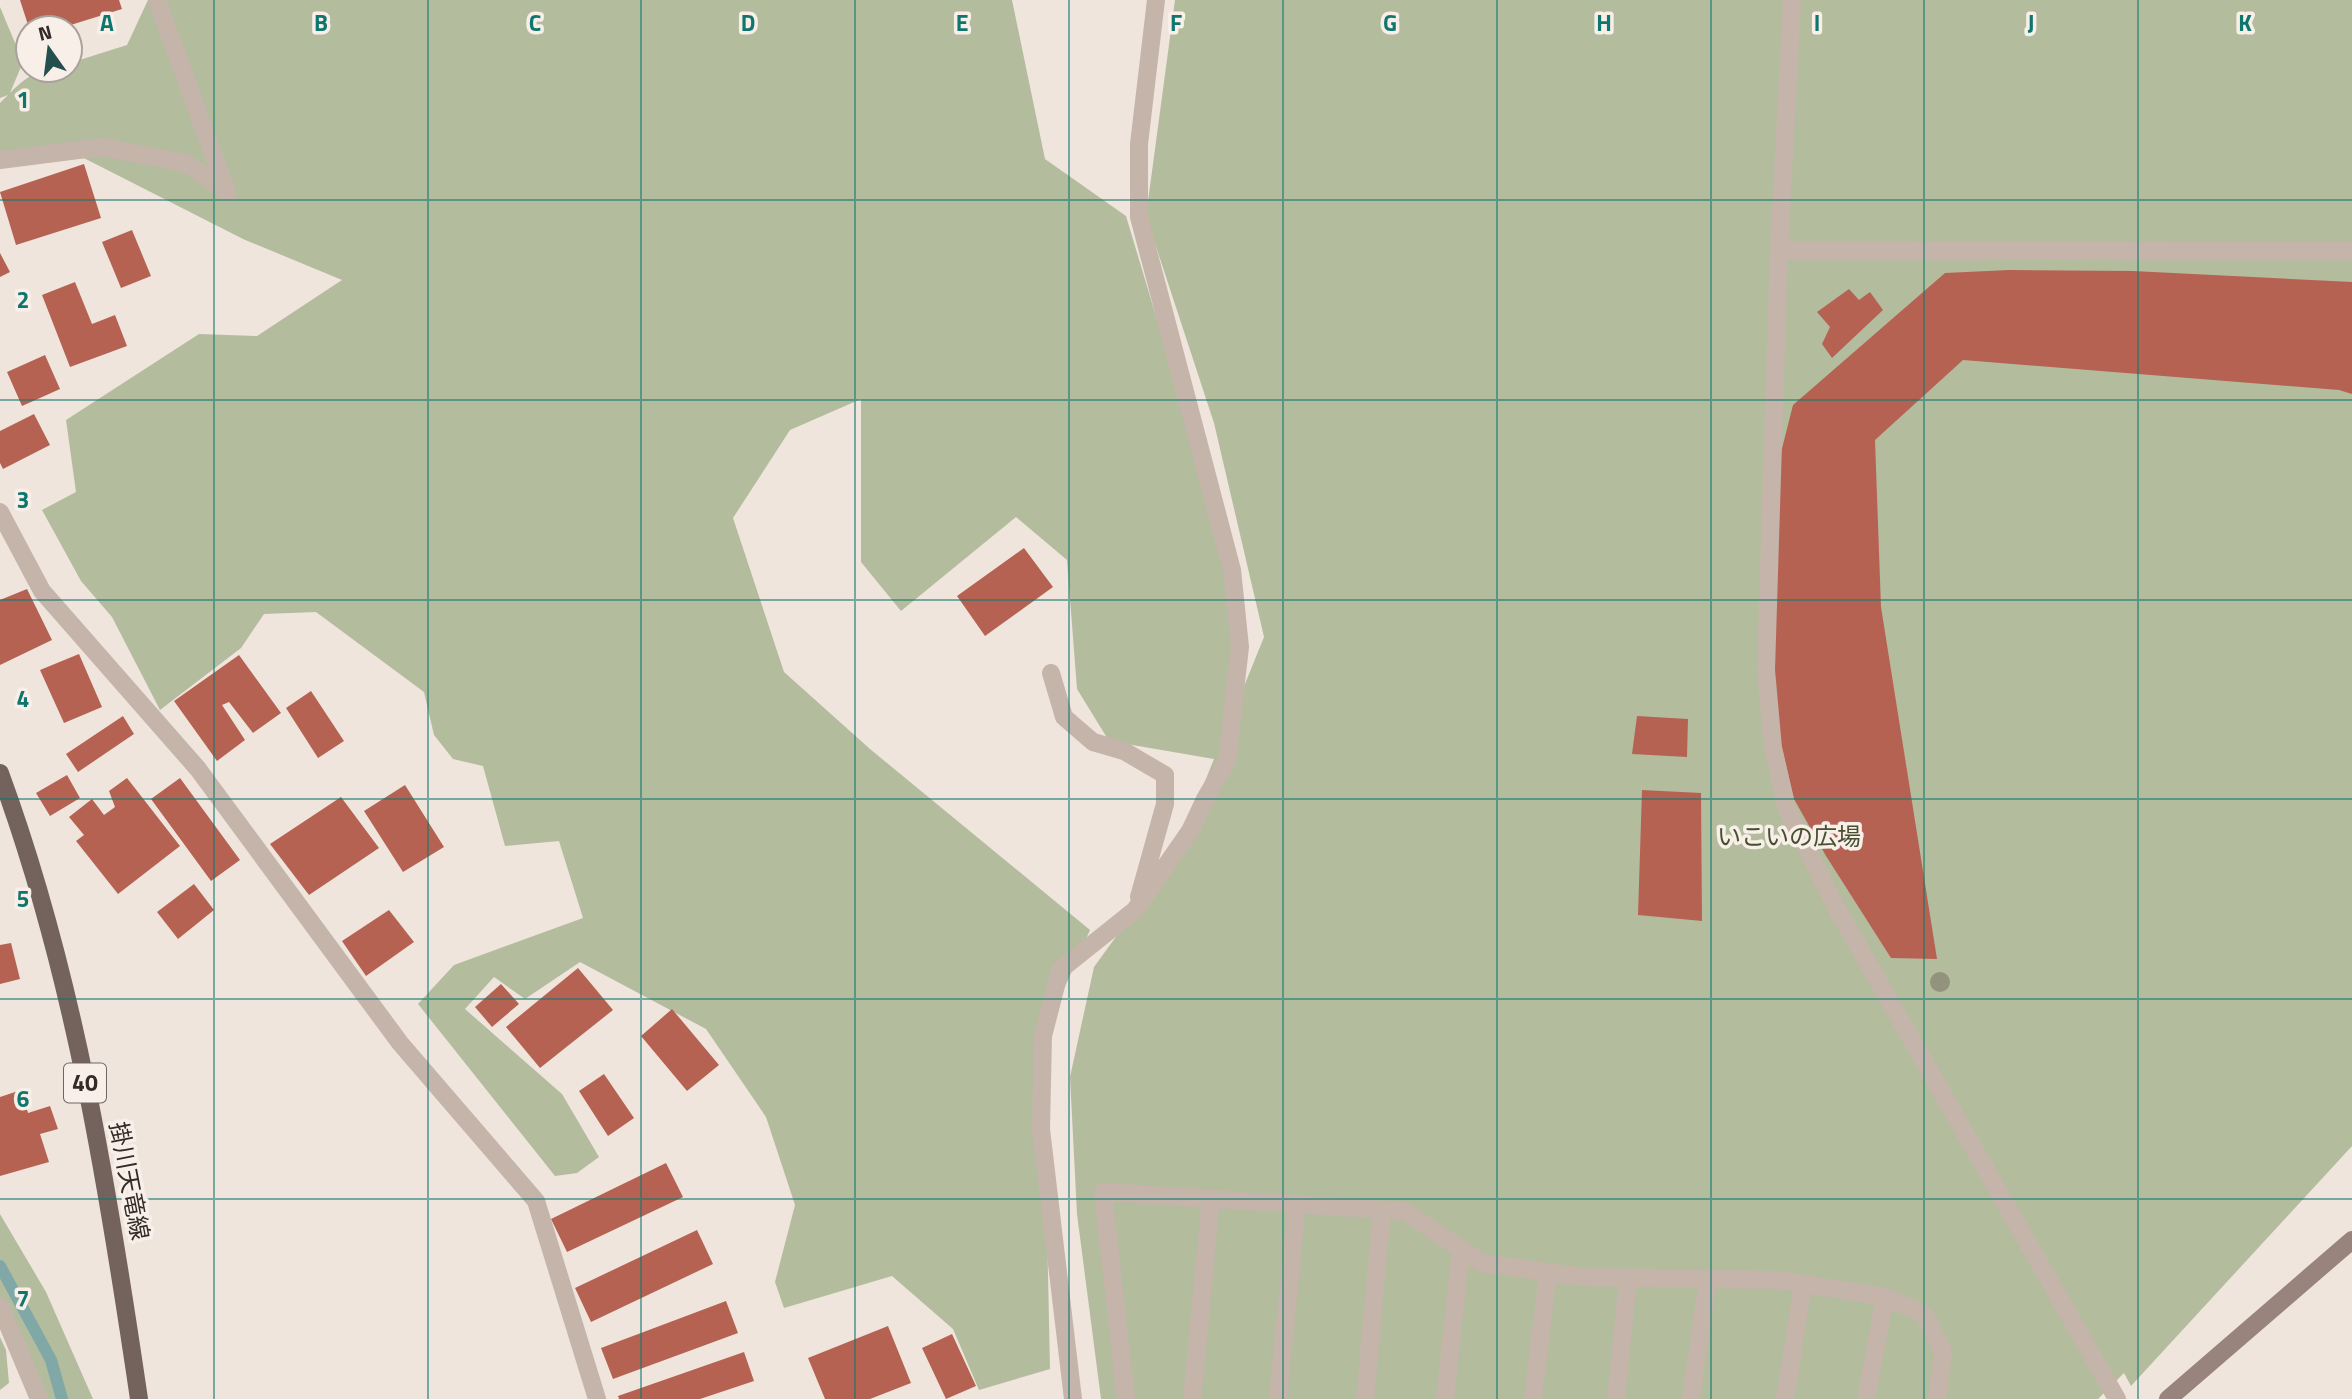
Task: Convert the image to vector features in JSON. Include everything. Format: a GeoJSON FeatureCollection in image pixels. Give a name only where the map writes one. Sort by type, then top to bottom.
{"type":"FeatureCollection","features":[{"type":"Feature","properties":{"kind":"main road","name":"掛川天竜線"},"geometry":{"type":"LineString","coordinates":[[0,774],[24,839],[69,1005],[113,1220],[139,1399]]}},
{"type":"Feature","properties":{"kind":"street"},"geometry":{"type":"LineString","coordinates":[[0,160],[102,147],[186,163],[227,192],[157,0]]}},
{"type":"Feature","properties":{"kind":"street"},"geometry":{"type":"LineString","coordinates":[[1073,1399],[1041,1129],[1044,1037],[1060,971],[1135,910],[1190,831],[1227,761],[1240,647],[1232,570],[1139,217],[1139,144],[1156,0]]}},
{"type":"Feature","properties":{"kind":"street"},"geometry":{"type":"LineString","coordinates":[[1792,0],[1779,250],[1766,670],[1773,748],[1787,809],[1837,909],[2118,1399]]}},
{"type":"Feature","properties":{"kind":"street"},"geometry":{"type":"LineString","coordinates":[[1779,250],[2352,251]]}},
{"type":"Feature","properties":{"kind":"street"},"geometry":{"type":"LineString","coordinates":[[0,512],[43,592],[198,769],[400,1043],[536,1201],[597,1399]]}},
{"type":"Feature","properties":{"kind":"street"},"geometry":{"type":"LineString","coordinates":[[1051,673],[1064,717],[1093,742],[1124,751],[1166,775],[1165,804],[1135,910]]}},
{"type":"Feature","properties":{"kind":"street"},"geometry":{"type":"LineString","coordinates":[[1126,1399],[1103,1192],[1404,1211],[1482,1263],[1582,1277],[1778,1280],[1885,1297],[1924,1314],[1944,1352],[1937,1399]]}},
{"type":"Feature","properties":{"kind":"street"},"geometry":{"type":"LineString","coordinates":[[1192,1399],[1211,1199]]}},
{"type":"Feature","properties":{"kind":"street"},"geometry":{"type":"LineString","coordinates":[[1278,1399],[1297,1204]]}},
{"type":"Feature","properties":{"kind":"street"},"geometry":{"type":"LineString","coordinates":[[1365,1399],[1382,1209]]}},
{"type":"Feature","properties":{"kind":"street"},"geometry":{"type":"LineString","coordinates":[[2168,1399],[2352,1240]]}},
{"type":"Feature","properties":{"kind":"street"},"geometry":{"type":"LineString","coordinates":[[1445,1399],[1461,1249]]}},
{"type":"Feature","properties":{"kind":"street"},"geometry":{"type":"LineString","coordinates":[[1533,1399],[1548,1272]]}},
{"type":"Feature","properties":{"kind":"street"},"geometry":{"type":"LineString","coordinates":[[1616,1399],[1628,1278]]}},
{"type":"Feature","properties":{"kind":"street"},"geometry":{"type":"LineString","coordinates":[[1691,1399],[1708,1279]]}},
{"type":"Feature","properties":{"kind":"street"},"geometry":{"type":"LineString","coordinates":[[1785,1399],[1803,1284]]}},
{"type":"Feature","properties":{"kind":"street"},"geometry":{"type":"LineString","coordinates":[[1866,1399],[1885,1297]]}},
{"type":"Feature","properties":{"kind":"street"},"geometry":{"type":"LineString","coordinates":[[0,1306],[39,1399]]}},
{"type":"Feature","properties":{"kind":"green space","name":"いこいの広場"},"geometry":{"type":"Polygon","coordinates":[[[148,0],[1012,0],[1045,159],[1126,216],[1232,570],[1232,716],[1264,637],[1214,423],[1146,216],[1175,0],[2352,0],[2352,1146],[2131,1386],[2124,1373],[2098,1399],[1101,1399],[1077,1214],[1070,1077],[1094,967],[1144,898],[1187,826],[1214,759],[1109,741],[1077,689],[1067,560],[1016,517],[901,611],[861,562],[861,399],[790,430],[733,518],[784,672],[870,749],[1090,930],[1043,1036],[1050,1369],[979,1390],[953,1329],[892,1276],[784,1308],[775,1282],[795,1205],[766,1117],[706,1029],[580,962],[525,999],[494,977],[465,1009],[562,1094],[599,1157],[577,1173],[555,1176],[418,1004],[454,965],[583,918],[559,841],[505,846],[483,766],[453,759],[434,735],[424,692],[316,612],[264,614],[241,648],[160,710],[112,617],[81,581],[42,510],[76,492],[66,420],[199,334],[257,336],[342,280],[243,239],[70,151],[0,167],[0,103],[8,95],[0,98],[0,7],[14,40],[14,83],[10,93],[20,84],[84,84],[84,59],[127,45],[148,0]]]}},
{"type":"Feature","properties":{"kind":"green space"},"geometry":{"type":"Polygon","coordinates":[[[0,1214],[46,1292],[93,1399],[39,1399],[0,1307],[0,1214]]]}},
{"type":"Feature","properties":{"kind":"green space"},"geometry":{"type":"Polygon","coordinates":[[[0,1337],[6,1350],[9,1383],[0,1390],[0,1337]]]}},
{"type":"Feature","properties":{"kind":"building"},"geometry":{"type":"Polygon","coordinates":[[[20,0],[119,0],[122,9],[84,21],[84,14],[24,14],[20,0]]]}},
{"type":"Feature","properties":{"kind":"building"},"geometry":{"type":"Polygon","coordinates":[[[84,164],[101,218],[16,245],[0,192],[84,164]]]}},
{"type":"Feature","properties":{"kind":"building"},"geometry":{"type":"Polygon","coordinates":[[[132,230],[151,276],[121,288],[102,242],[132,230]]]}},
{"type":"Feature","properties":{"kind":"building"},"geometry":{"type":"Polygon","coordinates":[[[0,253],[10,272],[0,277],[0,253]]]}},
{"type":"Feature","properties":{"kind":"building"},"geometry":{"type":"Polygon","coordinates":[[[2009,270],[2133,271],[2352,282],[2352,394],[2339,390],[1963,360],[1875,440],[1881,607],[1937,959],[1891,958],[1826,856],[1794,799],[1780,739],[1771,653],[1774,480],[1793,405],[1945,273],[2009,270]]]}},
{"type":"Feature","properties":{"kind":"building"},"geometry":{"type":"Polygon","coordinates":[[[75,282],[92,324],[115,315],[127,346],[70,367],[42,295],[75,282]]]}},
{"type":"Feature","properties":{"kind":"building"},"geometry":{"type":"Polygon","coordinates":[[[1849,289],[1859,300],[1870,292],[1883,310],[1832,358],[1822,344],[1830,327],[1817,312],[1849,289]]]}},
{"type":"Feature","properties":{"kind":"building"},"geometry":{"type":"Polygon","coordinates":[[[45,355],[60,389],[22,406],[7,372],[45,355]]]}},
{"type":"Feature","properties":{"kind":"building"},"geometry":{"type":"Polygon","coordinates":[[[34,414],[50,445],[3,469],[0,463],[0,431],[34,414]]]}},
{"type":"Feature","properties":{"kind":"building"},"geometry":{"type":"Polygon","coordinates":[[[1024,548],[1053,587],[985,636],[957,596],[1024,548]]]}},
{"type":"Feature","properties":{"kind":"building"},"geometry":{"type":"Polygon","coordinates":[[[27,589],[52,640],[0,665],[0,600],[27,589]]]}},
{"type":"Feature","properties":{"kind":"building"},"geometry":{"type":"Polygon","coordinates":[[[79,654],[102,707],[64,723],[40,670],[79,654]]]}},
{"type":"Feature","properties":{"kind":"building"},"geometry":{"type":"Polygon","coordinates":[[[239,655],[281,713],[253,733],[229,702],[222,705],[245,740],[217,761],[174,701],[239,655]]]}},
{"type":"Feature","properties":{"kind":"building"},"geometry":{"type":"Polygon","coordinates":[[[311,691],[344,741],[318,758],[286,708],[311,691]]]}},
{"type":"Feature","properties":{"kind":"building"},"geometry":{"type":"Polygon","coordinates":[[[123,716],[134,734],[78,772],[66,754],[123,716]]]}},
{"type":"Feature","properties":{"kind":"building"},"geometry":{"type":"Polygon","coordinates":[[[1637,716],[1688,719],[1687,757],[1632,754],[1637,716]]]}},
{"type":"Feature","properties":{"kind":"building"},"geometry":{"type":"Polygon","coordinates":[[[67,775],[80,798],[50,816],[36,793],[67,775]]]}},
{"type":"Feature","properties":{"kind":"building"},"geometry":{"type":"Polygon","coordinates":[[[127,778],[180,846],[118,894],[76,841],[84,835],[69,817],[92,799],[104,815],[115,807],[109,791],[127,778]]]}},
{"type":"Feature","properties":{"kind":"building"},"geometry":{"type":"Polygon","coordinates":[[[180,778],[240,860],[211,881],[151,799],[180,778]]]}},
{"type":"Feature","properties":{"kind":"building"},"geometry":{"type":"Polygon","coordinates":[[[405,785],[444,847],[403,872],[364,811],[405,785]]]}},
{"type":"Feature","properties":{"kind":"building"},"geometry":{"type":"Polygon","coordinates":[[[1642,790],[1701,793],[1702,921],[1638,915],[1642,790]]]}},
{"type":"Feature","properties":{"kind":"building"},"geometry":{"type":"Polygon","coordinates":[[[341,797],[379,848],[309,895],[270,844],[341,797]]]}},
{"type":"Feature","properties":{"kind":"building"},"geometry":{"type":"Polygon","coordinates":[[[194,884],[214,910],[178,939],[157,912],[194,884]]]}},
{"type":"Feature","properties":{"kind":"building"},"geometry":{"type":"Polygon","coordinates":[[[389,910],[414,942],[366,976],[342,941],[389,910]]]}},
{"type":"Feature","properties":{"kind":"building"},"geometry":{"type":"Polygon","coordinates":[[[11,943],[20,979],[0,984],[0,945],[11,943]]]}},
{"type":"Feature","properties":{"kind":"building"},"geometry":{"type":"Polygon","coordinates":[[[578,968],[613,1010],[540,1068],[506,1027],[578,968]]]}},
{"type":"Feature","properties":{"kind":"building"},"geometry":{"type":"Polygon","coordinates":[[[501,984],[519,1004],[492,1027],[475,1007],[501,984]]]}},
{"type":"Feature","properties":{"kind":"building"},"geometry":{"type":"Polygon","coordinates":[[[672,1009],[719,1065],[687,1091],[641,1036],[672,1009]]]}},
{"type":"Feature","properties":{"kind":"building"},"geometry":{"type":"Polygon","coordinates":[[[604,1074],[634,1118],[608,1136],[579,1091],[604,1074]]]}},
{"type":"Feature","properties":{"kind":"building"},"geometry":{"type":"Polygon","coordinates":[[[21,1090],[28,1113],[50,1106],[58,1129],[40,1134],[49,1162],[0,1176],[0,1097],[21,1090]]]}},
{"type":"Feature","properties":{"kind":"building"},"geometry":{"type":"Polygon","coordinates":[[[666,1163],[683,1197],[567,1252],[551,1219],[666,1163]]]}},
{"type":"Feature","properties":{"kind":"building"},"geometry":{"type":"Polygon","coordinates":[[[697,1230],[713,1264],[591,1322],[575,1288],[697,1230]]]}},
{"type":"Feature","properties":{"kind":"building"},"geometry":{"type":"Polygon","coordinates":[[[726,1301],[738,1333],[613,1379],[601,1348],[726,1301]]]}},
{"type":"Feature","properties":{"kind":"building"},"geometry":{"type":"Polygon","coordinates":[[[888,1326],[911,1383],[870,1399],[825,1399],[808,1358],[888,1326]]]}},
{"type":"Feature","properties":{"kind":"building"},"geometry":{"type":"Polygon","coordinates":[[[952,1334],[976,1386],[946,1399],[922,1348],[952,1334]]]}},
{"type":"Feature","properties":{"kind":"building"},"geometry":{"type":"Polygon","coordinates":[[[744,1352],[754,1381],[700,1399],[619,1399],[618,1396],[744,1352]]]}},
{"type":"Feature","properties":{"kind":"waterway"},"geometry":{"type":"LineString","coordinates":[[0,1266],[51,1360],[62,1399]]}}]}
